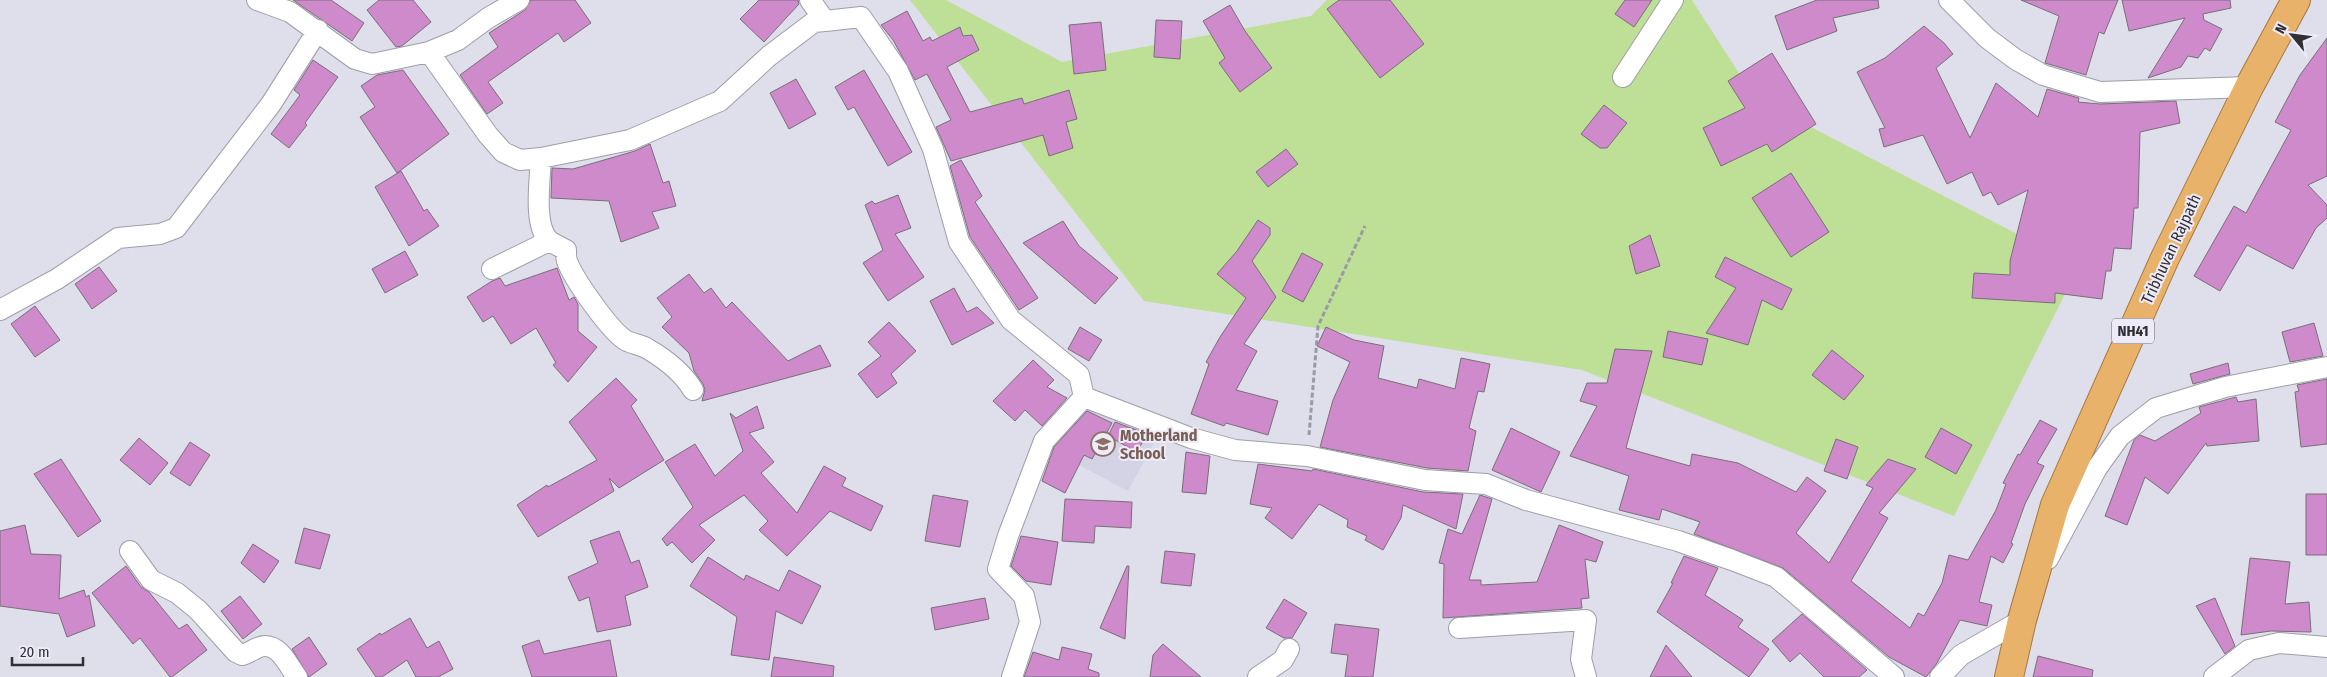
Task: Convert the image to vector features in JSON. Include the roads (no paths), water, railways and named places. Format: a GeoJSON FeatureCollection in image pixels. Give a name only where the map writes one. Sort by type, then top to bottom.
{"type":"FeatureCollection","features":[{"type":"Feature","properties":{"kind":"highway","name":"Tribhuvan Rajpath"},"geometry":{"type":"LineString","coordinates":[[2009,677],[2022,620],[2055,505],[2165,258],[2249,87],[2296,0]]}},
{"type":"Feature","properties":{"kind":"street"},"geometry":{"type":"LineString","coordinates":[[267,2],[290,12],[318,30],[355,59],[372,64],[429,52],[458,40],[488,18],[519,0]]}},
{"type":"Feature","properties":{"kind":"street"},"geometry":{"type":"LineString","coordinates":[[810,0],[825,21]]}},
{"type":"Feature","properties":{"kind":"street"},"geometry":{"type":"LineString","coordinates":[[1623,77],[1673,0]]}},
{"type":"Feature","properties":{"kind":"street"},"geometry":{"type":"LineString","coordinates":[[1949,0],[1987,38],[2015,59],[2043,75],[2100,92],[2249,87]]}},
{"type":"Feature","properties":{"kind":"street"},"geometry":{"type":"LineString","coordinates":[[429,52],[488,136],[502,152],[520,160],[541,158],[630,140],[720,101],[769,56],[814,22],[861,17],[898,71],[933,149],[959,242],[1011,320],[1078,375],[1084,398]]}},
{"type":"Feature","properties":{"kind":"street"},"geometry":{"type":"LineString","coordinates":[[0,310],[57,279],[118,238],[160,234],[176,228],[271,104],[318,30]]}},
{"type":"Feature","properties":{"kind":"street"},"geometry":{"type":"LineString","coordinates":[[541,158],[539,207],[542,234],[549,241],[566,250],[567,261],[578,281],[610,325],[625,340],[647,348],[671,365],[686,378],[693,390]]}},
{"type":"Feature","properties":{"kind":"street"},"geometry":{"type":"LineString","coordinates":[[492,269],[549,241]]}},
{"type":"Feature","properties":{"kind":"street"},"geometry":{"type":"LineString","coordinates":[[2030,591],[2098,468],[2120,436],[2156,408],[2224,387],[2327,367]]}},
{"type":"Feature","properties":{"kind":"street"},"geometry":{"type":"LineString","coordinates":[[1084,398],[1191,438],[1235,450],[1307,456],[1425,480],[1486,484],[1526,500],[1678,541],[1776,577],[1894,677]]}},
{"type":"Feature","properties":{"kind":"street"},"geometry":{"type":"LineString","coordinates":[[1012,677],[1030,622],[1024,596],[998,569],[1008,536],[1044,441],[1084,398]]}},
{"type":"Feature","properties":{"kind":"street"},"geometry":{"type":"LineString","coordinates":[[130,551],[151,580],[177,593],[198,610],[236,652],[242,655],[266,646],[280,653],[298,677]]}},
{"type":"Feature","properties":{"kind":"street"},"geometry":{"type":"LineString","coordinates":[[1459,628],[1586,620],[1581,659],[1586,677]]}},
{"type":"Feature","properties":{"kind":"street"},"geometry":{"type":"LineString","coordinates":[[1940,677],[1961,655],[2022,620]]}},
{"type":"Feature","properties":{"kind":"street"},"geometry":{"type":"LineString","coordinates":[[2214,677],[2249,650],[2279,644],[2327,647]]}},
{"type":"Feature","properties":{"kind":"street"},"geometry":{"type":"LineString","coordinates":[[1258,677],[1283,660],[1289,649]]}},
{"type":"Feature","properties":{"kind":"place","name":"Motherland School"},"geometry":{"type":"Point","coordinates":[1103,444]}}]}
